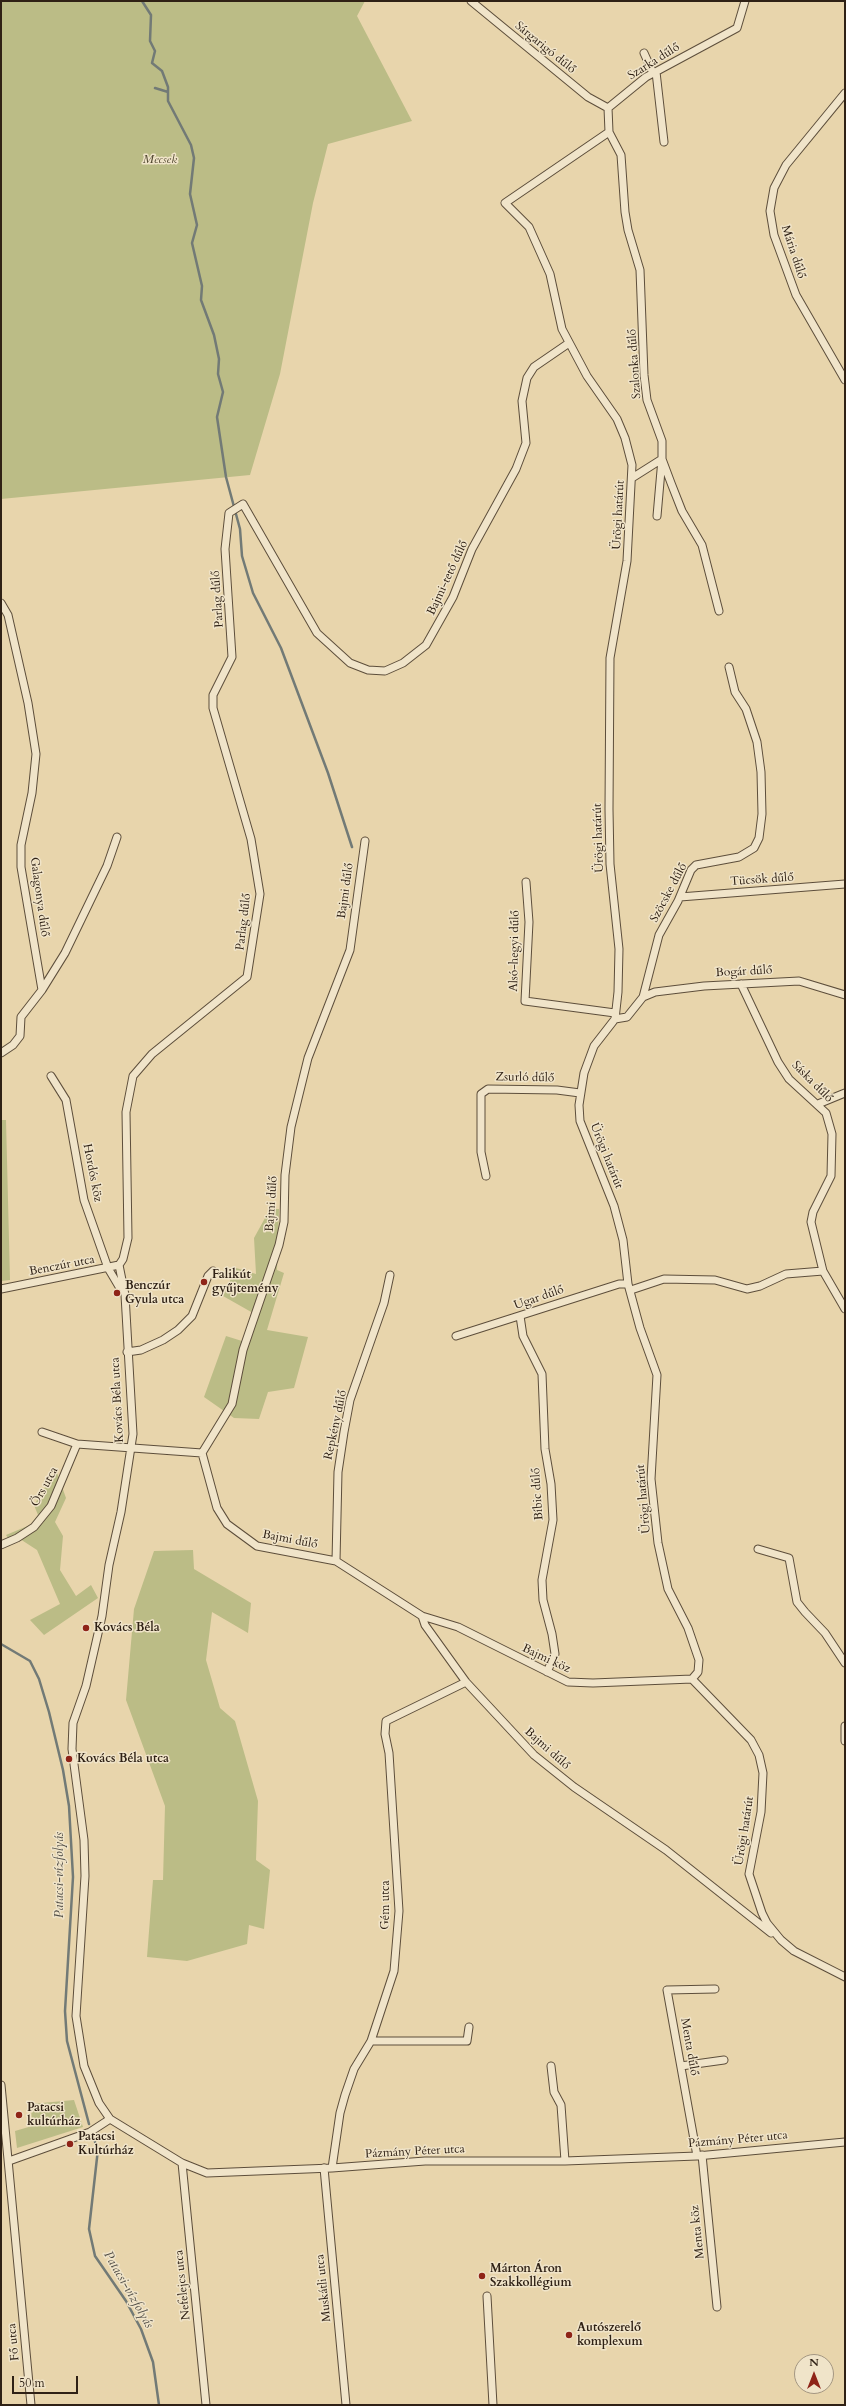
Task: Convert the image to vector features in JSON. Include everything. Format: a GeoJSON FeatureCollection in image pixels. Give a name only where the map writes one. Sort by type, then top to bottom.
{"type":"FeatureCollection","features":[{"type":"Feature","properties":{"kind":"street","name":"Sárgarigó dűlő"},"geometry":{"type":"LineString","coordinates":[[471,1],[588,97],[608,108]]}},
{"type":"Feature","properties":{"kind":"street","name":"Szarka dűlő"},"geometry":{"type":"LineString","coordinates":[[608,108],[654,72],[737,28],[745,1]]}},
{"type":"Feature","properties":{"kind":"street"},"geometry":{"type":"LineString","coordinates":[[644,53],[654,72],[664,142]]}},
{"type":"Feature","properties":{"kind":"street","name":"Mária dűlő"},"geometry":{"type":"LineString","coordinates":[[845,94],[786,165],[774,188],[770,210],[774,235],[796,295],[845,380]]}},
{"type":"Feature","properties":{"kind":"street"},"geometry":{"type":"LineString","coordinates":[[608,108],[609,132]]}},
{"type":"Feature","properties":{"kind":"street","name":"Ürögi határút"},"geometry":{"type":"LineString","coordinates":[[609,132],[505,203],[529,227],[550,274],[562,330],[587,376],[617,419],[625,438],[632,465],[627,561],[610,658],[610,864],[619,949],[618,992],[615,1016],[594,1046],[584,1073],[580,1093],[580,1121],[614,1206],[623,1240],[630,1287],[640,1328],[657,1375],[651,1479],[658,1543],[668,1589],[688,1628],[698,1660],[698,1672],[692,1679],[751,1740],[759,1755],[763,1773],[761,1812],[749,1874],[753,1890],[767,1923],[780,1940],[794,1950],[845,1977]]}},
{"type":"Feature","properties":{"kind":"street","name":"Szalonka dűlő"},"geometry":{"type":"LineString","coordinates":[[609,132],[621,154],[625,212],[628,230],[640,270],[644,381],[647,400],[662,441],[662,459],[682,511],[702,545],[720,611]]}},
{"type":"Feature","properties":{"kind":"street","name":"Bajmi-tető dűlő"},"geometry":{"type":"LineString","coordinates":[[243,504],[317,633],[350,663],[368,670],[385,671],[403,663],[426,645],[453,597],[472,549],[516,469],[526,443],[522,401],[527,378],[534,367],[569,343]]}},
{"type":"Feature","properties":{"kind":"street"},"geometry":{"type":"LineString","coordinates":[[632,478],[662,459]]}},
{"type":"Feature","properties":{"kind":"street"},"geometry":{"type":"LineString","coordinates":[[657,516],[662,459]]}},
{"type":"Feature","properties":{"kind":"street","name":"Parlag dűlő"},"geometry":{"type":"LineString","coordinates":[[121,1262],[128,1238],[126,1112],[133,1076],[152,1054],[247,977],[254,937],[260,894],[251,839],[213,708],[213,695],[232,657],[225,549],[229,513],[243,504]]}},
{"type":"Feature","properties":{"kind":"street","name":"Galagonya dűlő"},"geometry":{"type":"LineString","coordinates":[[1,603],[8,615],[28,703],[36,754],[32,793],[21,846],[21,868],[42,990]]}},
{"type":"Feature","properties":{"kind":"street","name":"Szöcske dűlő"},"geometry":{"type":"LineString","coordinates":[[615,1016],[626,1017],[644,997],[660,935],[680,897],[691,870],[696,865],[739,857],[754,848],[759,838],[762,814],[761,772],[757,742],[746,709],[735,692],[729,667]]}},
{"type":"Feature","properties":{"kind":"street"},"geometry":{"type":"LineString","coordinates":[[1,1053],[13,1045],[20,1036],[21,1017],[42,990],[65,953],[107,866],[117,837]]}},
{"type":"Feature","properties":{"kind":"street","name":"Bajmi dűlő"},"geometry":{"type":"LineString","coordinates":[[365,841],[350,950],[308,1058],[291,1127],[285,1175],[284,1222],[279,1245],[243,1350],[232,1404],[202,1454],[217,1508],[227,1524],[256,1546],[336,1561],[422,1616],[425,1625],[466,1682],[534,1756],[574,1787],[666,1850],[780,1940]]}},
{"type":"Feature","properties":{"kind":"street","name":"Alsó-hegyi dűlő"},"geometry":{"type":"LineString","coordinates":[[526,882],[529,922],[525,1001],[615,1016]]}},
{"type":"Feature","properties":{"kind":"street","name":"Tücsök dűlő"},"geometry":{"type":"LineString","coordinates":[[680,897],[845,884]]}},
{"type":"Feature","properties":{"kind":"street","name":"Bogár dűlő"},"geometry":{"type":"LineString","coordinates":[[644,997],[655,992],[675,989],[799,981],[845,995]]}},
{"type":"Feature","properties":{"kind":"street","name":"Sáska dűlő"},"geometry":{"type":"LineString","coordinates":[[741,984],[778,1062],[789,1079],[818,1104],[826,1113],[832,1134],[831,1176],[813,1212],[812,1222],[823,1271],[845,1309]]}},
{"type":"Feature","properties":{"kind":"street","name":"Hordós köz"},"geometry":{"type":"LineString","coordinates":[[51,1076],[66,1100],[84,1200],[108,1268],[125,1295]]}},
{"type":"Feature","properties":{"kind":"street","name":"Zsurló dűlő"},"geometry":{"type":"LineString","coordinates":[[486,1176],[481,1152],[481,1094],[488,1088],[557,1090],[580,1093]]}},
{"type":"Feature","properties":{"kind":"street"},"geometry":{"type":"LineString","coordinates":[[818,1104],[845,1093]]}},
{"type":"Feature","properties":{"kind":"street","name":"Benczúr utca"},"geometry":{"type":"LineString","coordinates":[[1,1289],[108,1268],[121,1262]]}},
{"type":"Feature","properties":{"kind":"street","name":"Kovács Béla utca"},"geometry":{"type":"LineString","coordinates":[[110,2119],[99,2103],[84,2066],[76,2016],[85,1876],[84,1840],[73,1742],[73,1723],[86,1686],[102,1616],[109,1565],[121,1512],[133,1434],[127,1352],[125,1295],[121,1262]]}},
{"type":"Feature","properties":{"kind":"street"},"geometry":{"type":"LineString","coordinates":[[127,1352],[147,1348],[164,1340],[178,1330],[192,1316],[208,1276],[213,1271]]}},
{"type":"Feature","properties":{"kind":"street","name":"Ugar dűlő"},"geometry":{"type":"LineString","coordinates":[[456,1336],[620,1284],[630,1287],[664,1279],[715,1280],[747,1289],[760,1286],[786,1274],[823,1271]]}},
{"type":"Feature","properties":{"kind":"street","name":"Repkény dűlő"},"geometry":{"type":"LineString","coordinates":[[336,1561],[338,1472],[350,1400],[384,1303],[390,1275]]}},
{"type":"Feature","properties":{"kind":"street","name":"Bíbic dűlő"},"geometry":{"type":"LineString","coordinates":[[520,1316],[523,1336],[542,1374],[545,1449],[551,1484],[553,1520],[542,1580],[543,1600],[552,1634],[554,1654],[547,1672]]}},
{"type":"Feature","properties":{"kind":"street"},"geometry":{"type":"LineString","coordinates":[[42,1432],[77,1444],[202,1454]]}},
{"type":"Feature","properties":{"kind":"street","name":"Örs utca"},"geometry":{"type":"LineString","coordinates":[[1,1545],[34,1527],[50,1506],[77,1444]]}},
{"type":"Feature","properties":{"kind":"street"},"geometry":{"type":"LineString","coordinates":[[758,1549],[789,1558],[797,1602],[825,1633],[845,1663]]}},
{"type":"Feature","properties":{"kind":"street","name":"Bajmi köz"},"geometry":{"type":"LineString","coordinates":[[422,1616],[458,1627],[568,1682],[593,1683],[692,1679]]}},
{"type":"Feature","properties":{"kind":"street","name":"Gém utca"},"geometry":{"type":"LineString","coordinates":[[332,2168],[340,2113],[345,2095],[354,2069],[371,2041],[394,1971],[399,1911],[389,1759],[385,1734],[386,1721],[466,1682]]}},
{"type":"Feature","properties":{"kind":"street"},"geometry":{"type":"LineString","coordinates":[[845,1726],[845,1741]]}},
{"type":"Feature","properties":{"kind":"street","name":"Menta dűlő"},"geometry":{"type":"LineString","coordinates":[[699,2155],[681,2066],[668,1990],[715,1989]]}},
{"type":"Feature","properties":{"kind":"street"},"geometry":{"type":"LineString","coordinates":[[371,2041],[467,2041],[469,2027]]}},
{"type":"Feature","properties":{"kind":"street"},"geometry":{"type":"LineString","coordinates":[[681,2066],[724,2060]]}},
{"type":"Feature","properties":{"kind":"street"},"geometry":{"type":"LineString","coordinates":[[551,2066],[554,2092],[562,2105],[565,2161]]}},
{"type":"Feature","properties":{"kind":"street","name":"Fő utca"},"geometry":{"type":"LineString","coordinates":[[1,2085],[31,2405]]}},
{"type":"Feature","properties":{"kind":"street"},"geometry":{"type":"LineString","coordinates":[[9,2161],[90,2132],[110,2119]]}},
{"type":"Feature","properties":{"kind":"street","name":"Pázmány Péter utca"},"geometry":{"type":"LineString","coordinates":[[110,2119],[182,2163],[207,2173],[332,2168],[425,2161],[565,2161],[699,2155],[845,2142]]}},
{"type":"Feature","properties":{"kind":"street","name":"Menta köz"},"geometry":{"type":"LineString","coordinates":[[699,2155],[717,2307]]}},
{"type":"Feature","properties":{"kind":"street","name":"Nefelejcs utca"},"geometry":{"type":"LineString","coordinates":[[182,2163],[206,2405]]}},
{"type":"Feature","properties":{"kind":"street","name":"Muskátli utca"},"geometry":{"type":"LineString","coordinates":[[324,2168],[346,2405]]}},
{"type":"Feature","properties":{"kind":"street"},"geometry":{"type":"LineString","coordinates":[[486,2296],[493,2405]]}},
{"type":"Feature","properties":{"kind":"green space","name":"Mecsek"},"geometry":{"type":"Polygon","coordinates":[[[1,1],[365,1],[357,16],[412,121],[328,144],[313,203],[280,374],[250,475],[1,499],[1,1]]]}},
{"type":"Feature","properties":{"kind":"green space"},"geometry":{"type":"Polygon","coordinates":[[[1,1120],[6,1120],[10,1280],[1,1281],[1,1120]]]}},
{"type":"Feature","properties":{"kind":"green space"},"geometry":{"type":"Polygon","coordinates":[[[270,1209],[279,1209],[277,1270],[284,1273],[267,1330],[308,1337],[294,1388],[268,1392],[259,1419],[234,1418],[204,1397],[226,1336],[242,1341],[253,1313],[223,1296],[236,1268],[256,1274],[254,1238],[270,1209]]]}},
{"type":"Feature","properties":{"kind":"green space"},"geometry":{"type":"Polygon","coordinates":[[[56,1470],[66,1498],[55,1522],[63,1536],[60,1570],[76,1596],[91,1585],[98,1598],[44,1635],[30,1620],[60,1604],[37,1550],[20,1539],[12,1544],[6,1535],[30,1525],[38,1515],[34,1505],[56,1470]]]}},
{"type":"Feature","properties":{"kind":"green space"},"geometry":{"type":"Polygon","coordinates":[[[193,1550],[194,1569],[251,1603],[248,1633],[212,1612],[206,1660],[220,1708],[235,1721],[258,1801],[256,1860],[270,1870],[264,1929],[249,1925],[247,1944],[187,1961],[147,1957],[153,1880],[163,1880],[165,1806],[126,1700],[134,1609],[154,1551],[193,1550]]]}},
{"type":"Feature","properties":{"kind":"green space"},"geometry":{"type":"Polygon","coordinates":[[[74,2100],[83,2127],[17,2148],[15,2131],[32,2126],[31,2104],[74,2100]]]}},
{"type":"Feature","properties":{"kind":"waterway"},"geometry":{"type":"LineString","coordinates":[[142,1],[151,15],[150,41],[155,51],[152,63],[162,71],[168,87],[168,101],[191,145],[194,158],[190,194],[197,225],[192,243],[202,286],[201,300],[214,335],[219,359],[218,374],[223,392],[217,417],[226,477],[240,529],[242,556],[253,593],[281,648],[328,773],[352,847]]}},
{"type":"Feature","properties":{"kind":"waterway"},"geometry":{"type":"LineString","coordinates":[[155,88],[168,92]]}},
{"type":"Feature","properties":{"kind":"waterway","name":"Patacsi-vízfolyás"},"geometry":{"type":"LineString","coordinates":[[1,1644],[30,1661],[39,1679],[49,1712],[63,1770],[69,1806],[73,1877],[65,2011],[67,2041],[89,2124]]}},
{"type":"Feature","properties":{"kind":"waterway","name":"Patacsi-vízfolyás"},"geometry":{"type":"LineString","coordinates":[[93,2137],[98,2149],[89,2229],[95,2256],[126,2301],[141,2329],[153,2362],[159,2405]]}},
{"type":"Feature","properties":{"kind":"place","name":"Falikút gyűjtemény"},"geometry":{"type":"Point","coordinates":[204,1282]}},
{"type":"Feature","properties":{"kind":"place","name":"Benczúr Gyula utca"},"geometry":{"type":"Point","coordinates":[117,1293]}},
{"type":"Feature","properties":{"kind":"place","name":"Kovács Béla"},"geometry":{"type":"Point","coordinates":[86,1628]}},
{"type":"Feature","properties":{"kind":"place","name":"Kovács Béla utca"},"geometry":{"type":"Point","coordinates":[69,1759]}},
{"type":"Feature","properties":{"kind":"place","name":"Patacsi kultúrház"},"geometry":{"type":"Point","coordinates":[19,2115]}},
{"type":"Feature","properties":{"kind":"place","name":"Patacsi Kultúrház"},"geometry":{"type":"Point","coordinates":[70,2144]}},
{"type":"Feature","properties":{"kind":"place","name":"Márton Áron Szakkollégium"},"geometry":{"type":"Point","coordinates":[482,2276]}},
{"type":"Feature","properties":{"kind":"place","name":"Autószerelő komplexum"},"geometry":{"type":"Point","coordinates":[569,2335]}}]}
